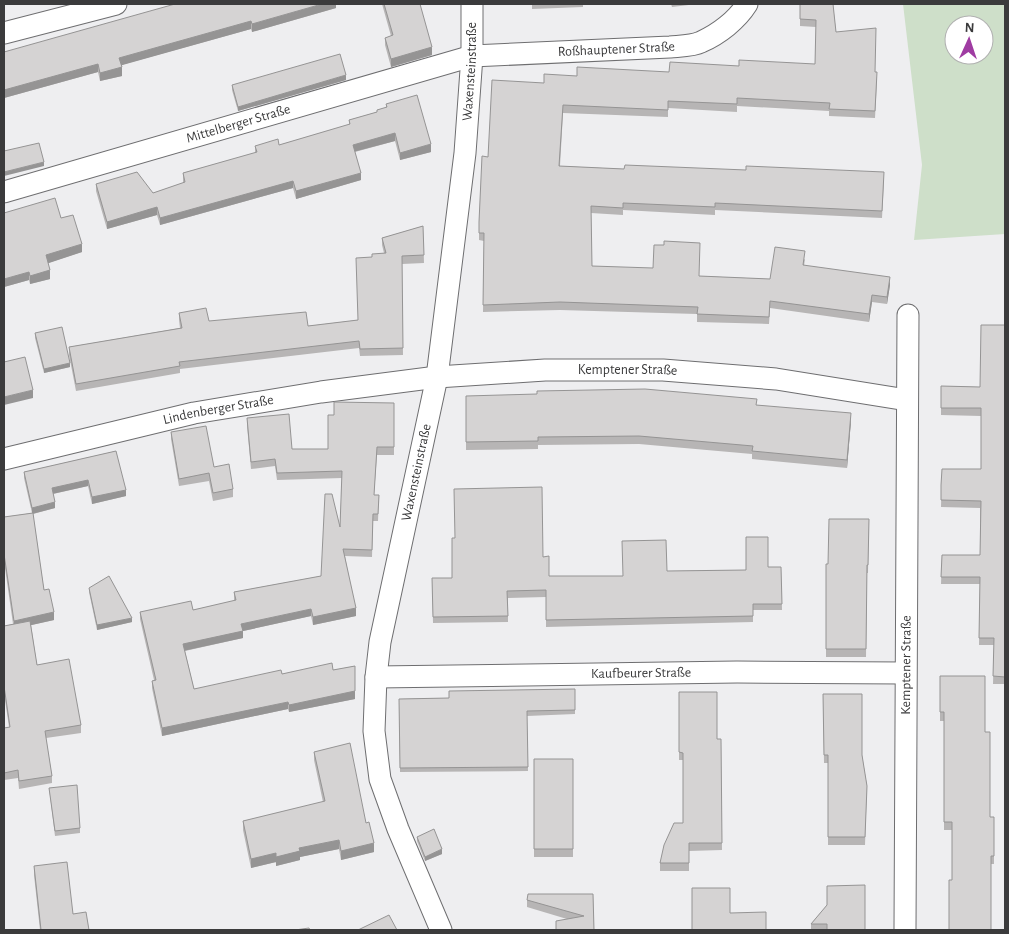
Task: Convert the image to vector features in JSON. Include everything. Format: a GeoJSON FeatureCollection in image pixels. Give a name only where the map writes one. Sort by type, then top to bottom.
{"type":"FeatureCollection","features":[{"type":"Feature","properties":{"kind":"street"},"geometry":{"type":"LineString","coordinates":[[4,33],[116,4]]}},
{"type":"Feature","properties":{"kind":"street","name":"Waxensteinstraße"},"geometry":{"type":"LineString","coordinates":[[441,930],[398,829],[380,779],[374,731],[376,677],[380,642],[437,377],[465,153],[472,56],[472,4]]}},
{"type":"Feature","properties":{"kind":"street","name":"Roßhauptener Straße"},"geometry":{"type":"LineString","coordinates":[[472,56],[670,47],[700,42],[725,28],[741,13],[747,4]]}},
{"type":"Feature","properties":{"kind":"street","name":"Mittelberger Straße"},"geometry":{"type":"LineString","coordinates":[[4,192],[472,56]]}},
{"type":"Feature","properties":{"kind":"street","name":"Kemptener Straße"},"geometry":{"type":"LineString","coordinates":[[905,930],[908,314]]}},
{"type":"Feature","properties":{"kind":"street","name":"Kemptener Straße"},"geometry":{"type":"LineString","coordinates":[[437,377],[545,370],[662,370],[776,379],[907,400]]}},
{"type":"Feature","properties":{"kind":"street","name":"Lindenberger Straße"},"geometry":{"type":"LineString","coordinates":[[4,459],[194,413],[321,392],[437,377]]}},
{"type":"Feature","properties":{"kind":"street","name":"Kaufbeurer Straße"},"geometry":{"type":"LineString","coordinates":[[376,677],[728,672],[905,673]]}},
{"type":"Feature","properties":{"kind":"green space"},"geometry":{"type":"Polygon","coordinates":[[[903,4],[1005,4],[1005,234],[914,240],[922,165],[903,4]]]}},
{"type":"Feature","properties":{"kind":"building"},"geometry":{"type":"Polygon","coordinates":[[[175,4],[322,4],[252,24],[251,21],[119,58],[122,67],[100,73],[98,64],[4,90],[4,52],[175,4]]]}},
{"type":"Feature","properties":{"kind":"building"},"geometry":{"type":"Polygon","coordinates":[[[384,4],[420,4],[432,47],[391,59],[385,38],[393,35],[384,4]]]}},
{"type":"Feature","properties":{"kind":"building"},"geometry":{"type":"Polygon","coordinates":[[[800,4],[833,4],[836,32],[876,28],[875,72],[877,72],[875,111],[829,109],[830,103],[737,98],[737,104],[668,101],[668,110],[563,105],[559,166],[624,169],[625,165],[746,170],[746,166],[884,172],[882,211],[715,203],[715,207],[623,203],[623,208],[591,206],[592,266],[653,268],[654,245],[664,245],[664,241],[700,243],[699,276],[770,279],[775,247],[805,251],[803,265],[890,277],[887,297],[872,295],[869,314],[770,301],[769,317],[697,314],[698,307],[560,302],[483,305],[484,233],[479,233],[479,222],[482,156],[488,157],[492,80],[544,83],[544,74],[577,76],[577,67],[669,72],[670,62],[739,66],[739,60],[815,64],[816,20],[800,19],[800,4]]]}},
{"type":"Feature","properties":{"kind":"building"},"geometry":{"type":"Polygon","coordinates":[[[340,54],[346,75],[238,107],[232,85],[340,54]]]}},
{"type":"Feature","properties":{"kind":"building"},"geometry":{"type":"Polygon","coordinates":[[[417,95],[431,144],[400,153],[395,133],[353,145],[361,173],[296,191],[293,181],[160,218],[157,207],[107,222],[96,184],[137,172],[153,193],[185,182],[183,173],[257,152],[255,146],[278,139],[279,145],[350,124],[349,120],[377,112],[377,110],[387,107],[386,104],[417,95]]]}},
{"type":"Feature","properties":{"kind":"building"},"geometry":{"type":"Polygon","coordinates":[[[39,143],[44,162],[4,172],[4,151],[39,143]]]}},
{"type":"Feature","properties":{"kind":"building"},"geometry":{"type":"Polygon","coordinates":[[[55,198],[61,218],[73,215],[82,244],[46,255],[50,270],[30,276],[29,272],[4,279],[4,213],[55,198]]]}},
{"type":"Feature","properties":{"kind":"building"},"geometry":{"type":"Polygon","coordinates":[[[423,226],[424,255],[402,256],[403,348],[360,349],[359,341],[179,362],[180,366],[76,384],[69,347],[182,328],[179,313],[206,308],[209,321],[306,312],[308,326],[358,320],[356,258],[372,257],[372,254],[386,253],[382,238],[423,226]]]}},
{"type":"Feature","properties":{"kind":"building"},"geometry":{"type":"Polygon","coordinates":[[[981,325],[1005,325],[1005,677],[993,676],[994,638],[979,638],[980,577],[941,577],[942,555],[980,555],[981,501],[941,500],[941,485],[942,469],[981,469],[981,408],[941,408],[941,386],[980,387],[981,325]]]}},
{"type":"Feature","properties":{"kind":"building"},"geometry":{"type":"Polygon","coordinates":[[[62,327],[70,363],[44,369],[35,333],[62,327]]]}},
{"type":"Feature","properties":{"kind":"building"},"geometry":{"type":"Polygon","coordinates":[[[25,357],[33,390],[4,397],[4,362],[25,357]]]}},
{"type":"Feature","properties":{"kind":"building"},"geometry":{"type":"Polygon","coordinates":[[[645,389],[757,399],[756,405],[851,413],[847,460],[752,451],[753,446],[639,436],[538,437],[538,441],[466,442],[466,396],[537,394],[537,391],[645,389]]]}},
{"type":"Feature","properties":{"kind":"building"},"geometry":{"type":"Polygon","coordinates":[[[334,402],[394,403],[394,447],[377,447],[374,495],[379,495],[378,514],[373,514],[372,550],[343,549],[356,608],[313,617],[311,609],[241,624],[243,631],[183,644],[194,689],[281,670],[282,674],[332,663],[333,670],[355,666],[355,691],[289,705],[288,702],[162,728],[152,681],[156,680],[140,612],[191,601],[193,610],[236,600],[234,592],[321,576],[325,494],[332,494],[340,527],[342,471],[277,473],[275,459],[251,462],[247,418],[289,414],[292,449],[328,449],[328,415],[334,415],[334,402]]]}},
{"type":"Feature","properties":{"kind":"building"},"geometry":{"type":"Polygon","coordinates":[[[206,426],[214,467],[229,464],[233,489],[213,493],[209,473],[179,479],[171,432],[206,426]]]}},
{"type":"Feature","properties":{"kind":"building"},"geometry":{"type":"Polygon","coordinates":[[[116,451],[126,490],[92,497],[88,480],[52,488],[55,502],[32,508],[24,472],[116,451]]]}},
{"type":"Feature","properties":{"kind":"building"},"geometry":{"type":"Polygon","coordinates":[[[542,487],[543,557],[549,556],[549,576],[623,576],[622,541],[666,540],[667,571],[746,570],[746,537],[768,537],[768,567],[781,567],[782,604],[753,604],[753,616],[546,620],[546,590],[507,591],[508,616],[433,617],[432,578],[452,578],[452,538],[455,538],[454,489],[542,487]]]}},
{"type":"Feature","properties":{"kind":"building"},"geometry":{"type":"Polygon","coordinates":[[[33,513],[44,590],[49,589],[54,612],[14,621],[4,554],[4,517],[33,513]]]}},
{"type":"Feature","properties":{"kind":"building"},"geometry":{"type":"Polygon","coordinates":[[[829,519],[869,519],[866,649],[826,649],[826,564],[828,564],[829,519]]]}},
{"type":"Feature","properties":{"kind":"building"},"geometry":{"type":"Polygon","coordinates":[[[109,576],[132,618],[97,625],[89,588],[109,576]]]}},
{"type":"Feature","properties":{"kind":"building"},"geometry":{"type":"Polygon","coordinates":[[[30,621],[37,665],[69,659],[81,725],[45,731],[52,776],[19,781],[18,770],[4,773],[4,728],[10,727],[4,686],[4,626],[30,621]]]}},
{"type":"Feature","properties":{"kind":"building"},"geometry":{"type":"Polygon","coordinates":[[[940,676],[985,676],[985,732],[990,732],[990,817],[994,817],[994,856],[991,856],[991,930],[949,930],[949,880],[952,880],[952,822],[944,822],[944,712],[940,712],[940,676]]]}},
{"type":"Feature","properties":{"kind":"building"},"geometry":{"type":"Polygon","coordinates":[[[575,689],[575,710],[527,711],[528,767],[400,768],[399,699],[449,698],[449,691],[575,689]]]}},
{"type":"Feature","properties":{"kind":"building"},"geometry":{"type":"Polygon","coordinates":[[[679,692],[717,692],[717,739],[721,739],[722,843],[689,843],[689,863],[660,863],[664,845],[674,823],[683,823],[683,753],[679,752],[679,692]]]}},
{"type":"Feature","properties":{"kind":"building"},"geometry":{"type":"Polygon","coordinates":[[[823,694],[862,694],[862,755],[867,786],[865,837],[828,837],[828,755],[824,755],[823,694]]]}},
{"type":"Feature","properties":{"kind":"building"},"geometry":{"type":"Polygon","coordinates":[[[350,743],[366,823],[369,822],[374,843],[341,851],[339,840],[299,848],[300,851],[276,857],[276,853],[251,859],[243,821],[325,801],[314,752],[350,743]]]}},
{"type":"Feature","properties":{"kind":"building"},"geometry":{"type":"Polygon","coordinates":[[[534,759],[573,759],[573,849],[534,849],[534,759]]]}},
{"type":"Feature","properties":{"kind":"building"},"geometry":{"type":"Polygon","coordinates":[[[77,785],[80,828],[55,831],[49,788],[77,785]]]}},
{"type":"Feature","properties":{"kind":"building"},"geometry":{"type":"Polygon","coordinates":[[[434,829],[442,849],[425,857],[417,837],[434,829]]]}},
{"type":"Feature","properties":{"kind":"building"},"geometry":{"type":"Polygon","coordinates":[[[67,862],[73,914],[86,912],[89,930],[41,930],[34,866],[67,862]]]}},
{"type":"Feature","properties":{"kind":"building"},"geometry":{"type":"Polygon","coordinates":[[[865,885],[865,930],[827,930],[827,924],[811,924],[827,905],[827,886],[865,885]]]}},
{"type":"Feature","properties":{"kind":"building"},"geometry":{"type":"Polygon","coordinates":[[[692,888],[730,888],[730,913],[766,912],[766,930],[692,930],[692,888]]]}},
{"type":"Feature","properties":{"kind":"building"},"geometry":{"type":"Polygon","coordinates":[[[528,894],[593,894],[594,930],[556,930],[556,921],[584,916],[527,900],[528,894]]]}},
{"type":"Feature","properties":{"kind":"building"},"geometry":{"type":"Polygon","coordinates":[[[389,915],[397,930],[358,930],[389,915]]]}}]}
